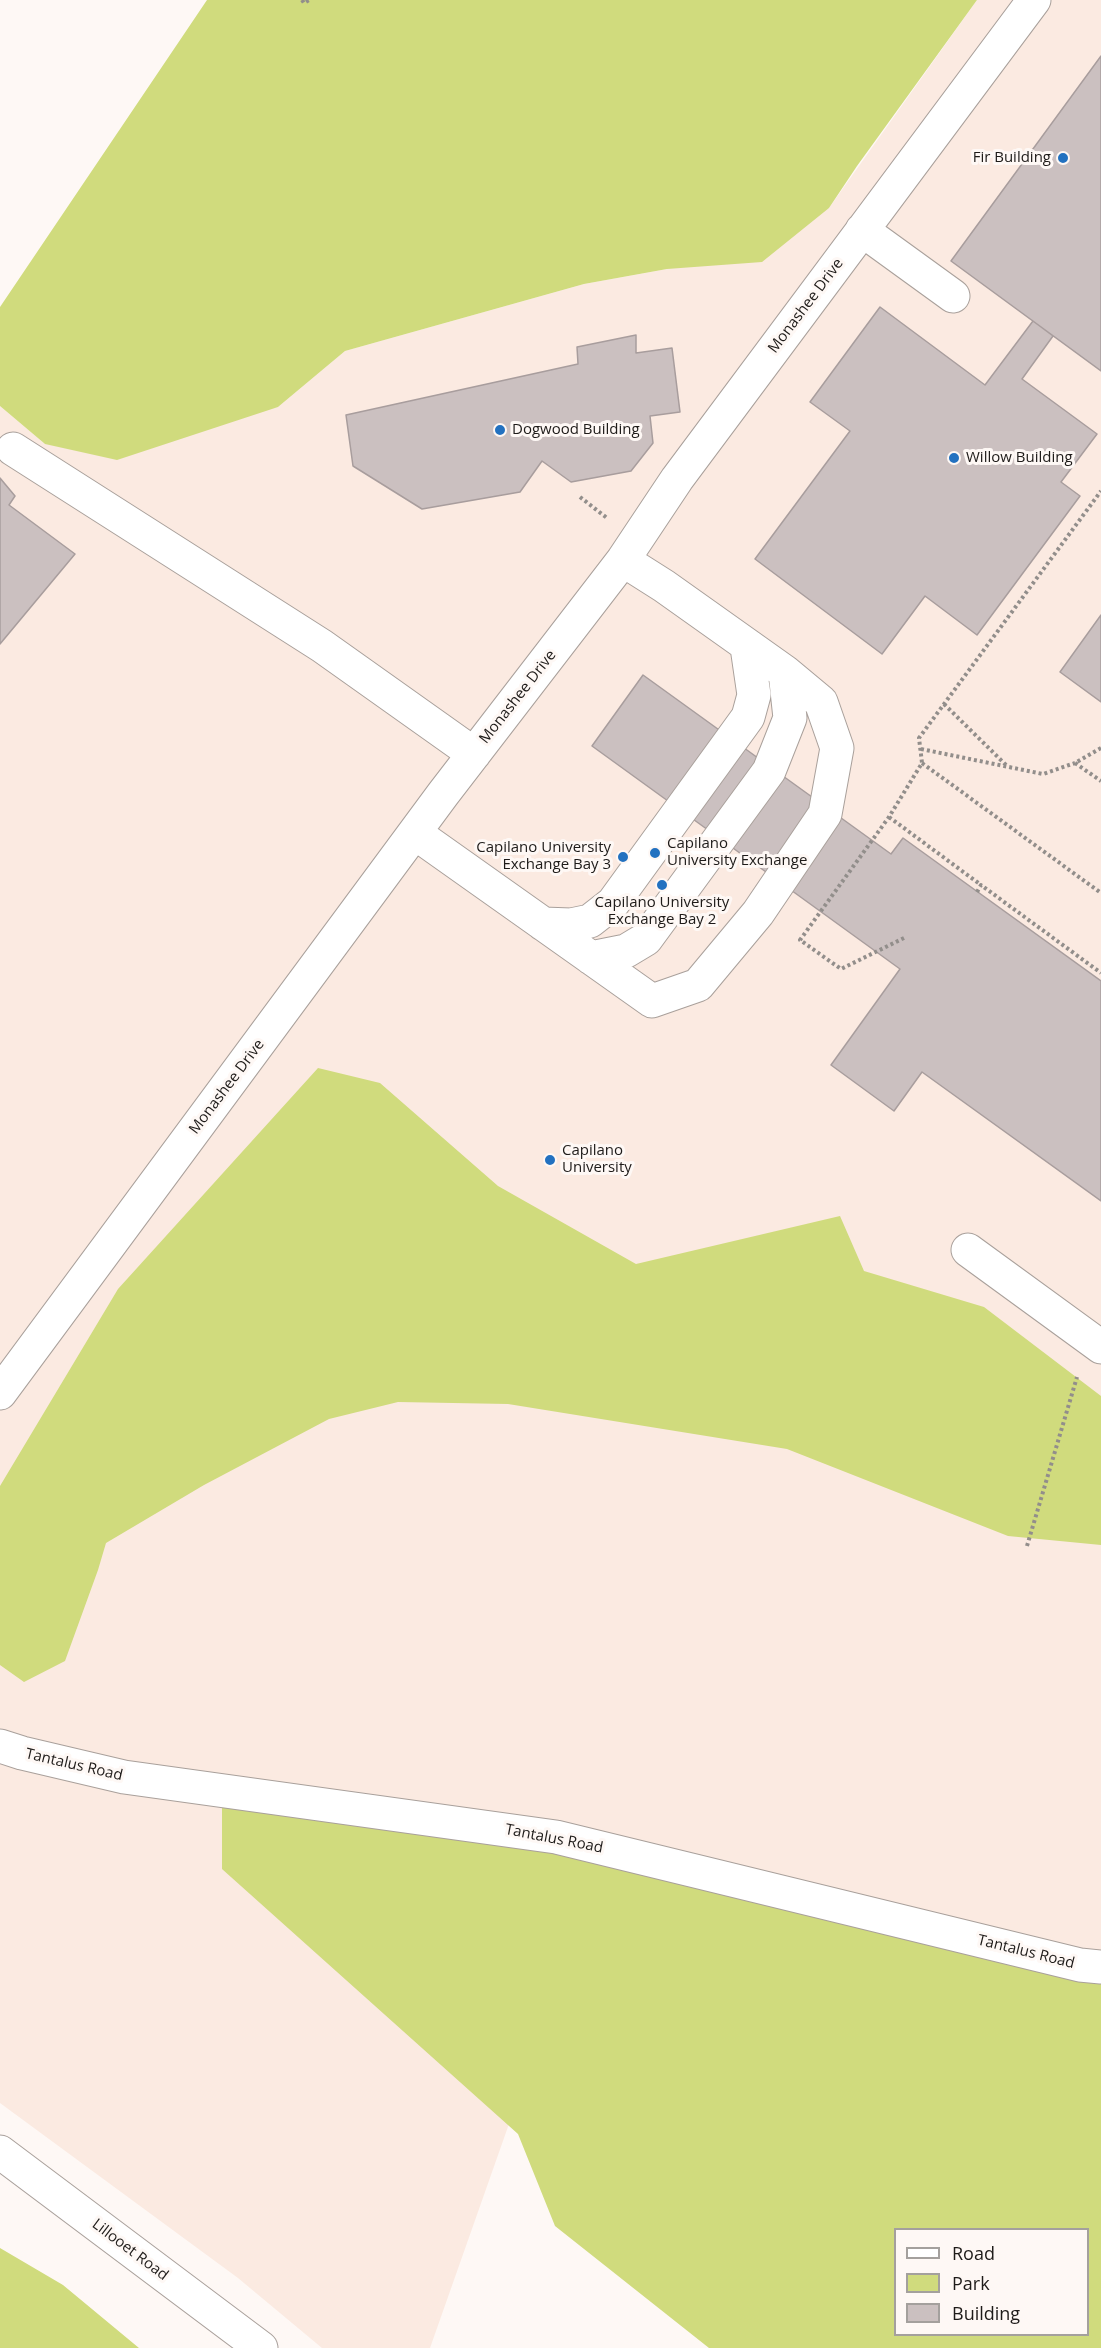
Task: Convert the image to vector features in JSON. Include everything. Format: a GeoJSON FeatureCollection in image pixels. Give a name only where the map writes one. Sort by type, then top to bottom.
{"type":"FeatureCollection","features":[{"type":"Feature","properties":{"kind":"street","name":"Monashee Drive"},"geometry":{"type":"LineString","coordinates":[[0,1393],[474,754],[623,560],[677,479],[1034,0]]}},
{"type":"Feature","properties":{"kind":"street"},"geometry":{"type":"LineString","coordinates":[[862,230],[953,296]]}},
{"type":"Feature","properties":{"kind":"street"},"geometry":{"type":"LineString","coordinates":[[13,449],[322,646],[474,754]]}},
{"type":"Feature","properties":{"kind":"street"},"geometry":{"type":"LineString","coordinates":[[415,833],[652,1001],[698,985],[758,913],[825,814],[837,748],[821,702],[785,672],[664,586],[623,560]]}},
{"type":"Feature","properties":{"kind":"street"},"geometry":{"type":"LineString","coordinates":[[543,924],[571,925],[590,921],[613,903],[748,717],[754,695],[747,646]]}},
{"type":"Feature","properties":{"kind":"street"},"geometry":{"type":"LineString","coordinates":[[591,958],[626,951],[646,939],[769,771],[790,718],[785,672]]}},
{"type":"Feature","properties":{"kind":"street"},"geometry":{"type":"LineString","coordinates":[[969,1250],[1090,1357]]}},
{"type":"Feature","properties":{"kind":"street","name":"Tantalus Road"},"geometry":{"type":"LineString","coordinates":[[0,1746],[124,1777],[556,1837],[1080,1965],[1101,1967]]}},
{"type":"Feature","properties":{"kind":"street","name":"Lillooet Road"},"geometry":{"type":"LineString","coordinates":[[0,2152],[261,2348]]}},
{"type":"Feature","properties":{"kind":"path"},"geometry":{"type":"LineString","coordinates":[[302,0],[304,3],[309,0]]}},
{"type":"Feature","properties":{"kind":"path"},"geometry":{"type":"LineString","coordinates":[[904,938],[841,969],[800,940],[889,818],[922,763],[919,738],[1101,491]]}},
{"type":"Feature","properties":{"kind":"path"},"geometry":{"type":"LineString","coordinates":[[579,497],[615,524]]}},
{"type":"Feature","properties":{"kind":"path"},"geometry":{"type":"LineString","coordinates":[[944,704],[1008,767]]}},
{"type":"Feature","properties":{"kind":"path"},"geometry":{"type":"LineString","coordinates":[[921,749],[1043,774],[1075,763],[1101,748]]}},
{"type":"Feature","properties":{"kind":"path"},"geometry":{"type":"LineString","coordinates":[[922,763],[1101,893]]}},
{"type":"Feature","properties":{"kind":"path"},"geometry":{"type":"LineString","coordinates":[[1075,763],[1101,782]]}},
{"type":"Feature","properties":{"kind":"path"},"geometry":{"type":"LineString","coordinates":[[889,818],[1101,973]]}},
{"type":"Feature","properties":{"kind":"path"},"geometry":{"type":"LineString","coordinates":[[977,891],[981,885]]}},
{"type":"Feature","properties":{"kind":"path"},"geometry":{"type":"LineString","coordinates":[[1027,1546],[1090,1357]]}},
{"type":"Feature","properties":{"kind":"shaded area","name":"Capilano University"},"geometry":{"type":"Polygon","coordinates":[[[977,0],[1101,0],[1101,1982],[602,1860],[430,2348],[322,2348],[238,2278],[0,2103],[0,406],[45,444],[278,407],[345,351],[584,284],[667,269],[829,208],[977,0]]]}},
{"type":"Feature","properties":{"kind":"green space"},"geometry":{"type":"Polygon","coordinates":[[[207,0],[977,0],[829,208],[762,262],[667,269],[584,284],[345,351],[278,407],[117,460],[45,444],[0,406],[0,307],[207,0]]]}},
{"type":"Feature","properties":{"kind":"green space"},"geometry":{"type":"Polygon","coordinates":[[[318,1068],[380,1083],[498,1186],[636,1264],[840,1216],[864,1271],[984,1307],[1101,1396],[1101,1545],[1008,1536],[787,1449],[508,1404],[398,1402],[329,1419],[204,1485],[106,1543],[65,1661],[24,1682],[0,1665],[0,1486],[118,1289],[318,1068]]]}},
{"type":"Feature","properties":{"kind":"green space"},"geometry":{"type":"Polygon","coordinates":[[[222,1805],[602,1860],[1101,1982],[1101,2348],[709,2348],[555,2226],[518,2134],[222,1869],[222,1805]]]}},
{"type":"Feature","properties":{"kind":"green space"},"geometry":{"type":"Polygon","coordinates":[[[0,2248],[63,2285],[139,2348],[0,2348],[0,2248]]]}},
{"type":"Feature","properties":{"kind":"building","name":"Fir Building"},"geometry":{"type":"Polygon","coordinates":[[[1101,56],[1101,371],[951,261],[1101,56]]]}},
{"type":"Feature","properties":{"kind":"building","name":"Willow Building"},"geometry":{"type":"Polygon","coordinates":[[[880,307],[985,385],[1033,321],[1053,336],[1022,379],[1097,434],[1061,482],[1080,496],[977,635],[925,596],[882,654],[755,559],[850,431],[810,402],[880,307]]]}},
{"type":"Feature","properties":{"kind":"building","name":"Dogwood Building"},"geometry":{"type":"Polygon","coordinates":[[[636,335],[636,353],[672,348],[680,412],[650,416],[653,443],[631,471],[571,482],[542,461],[520,492],[422,509],[353,466],[346,415],[578,364],[577,347],[636,335]]]}},
{"type":"Feature","properties":{"kind":"building"},"geometry":{"type":"Polygon","coordinates":[[[0,478],[15,496],[9,505],[75,554],[0,644],[0,478]]]}},
{"type":"Feature","properties":{"kind":"building"},"geometry":{"type":"Polygon","coordinates":[[[1101,615],[1101,702],[1060,672],[1101,615]]]}},
{"type":"Feature","properties":{"kind":"building"},"geometry":{"type":"Polygon","coordinates":[[[643,675],[891,854],[903,838],[1101,981],[1101,1201],[922,1072],[894,1111],[831,1065],[900,969],[592,746],[643,675]]]}},
{"type":"Feature","properties":{"kind":"place","name":"Fir Building"},"geometry":{"type":"Point","coordinates":[1063,158]}},
{"type":"Feature","properties":{"kind":"place","name":"Dogwood Building"},"geometry":{"type":"Point","coordinates":[500,430]}},
{"type":"Feature","properties":{"kind":"place","name":"Willow Building"},"geometry":{"type":"Point","coordinates":[954,458]}},
{"type":"Feature","properties":{"kind":"place","name":"Capilano University Exchange"},"geometry":{"type":"Point","coordinates":[655,853]}},
{"type":"Feature","properties":{"kind":"place","name":"Capilano University Exchange Bay 3"},"geometry":{"type":"Point","coordinates":[623,857]}},
{"type":"Feature","properties":{"kind":"place","name":"Capilano University Exchange Bay 2"},"geometry":{"type":"Point","coordinates":[662,885]}},
{"type":"Feature","properties":{"kind":"place","name":"Capilano University"},"geometry":{"type":"Point","coordinates":[550,1160]}}]}
